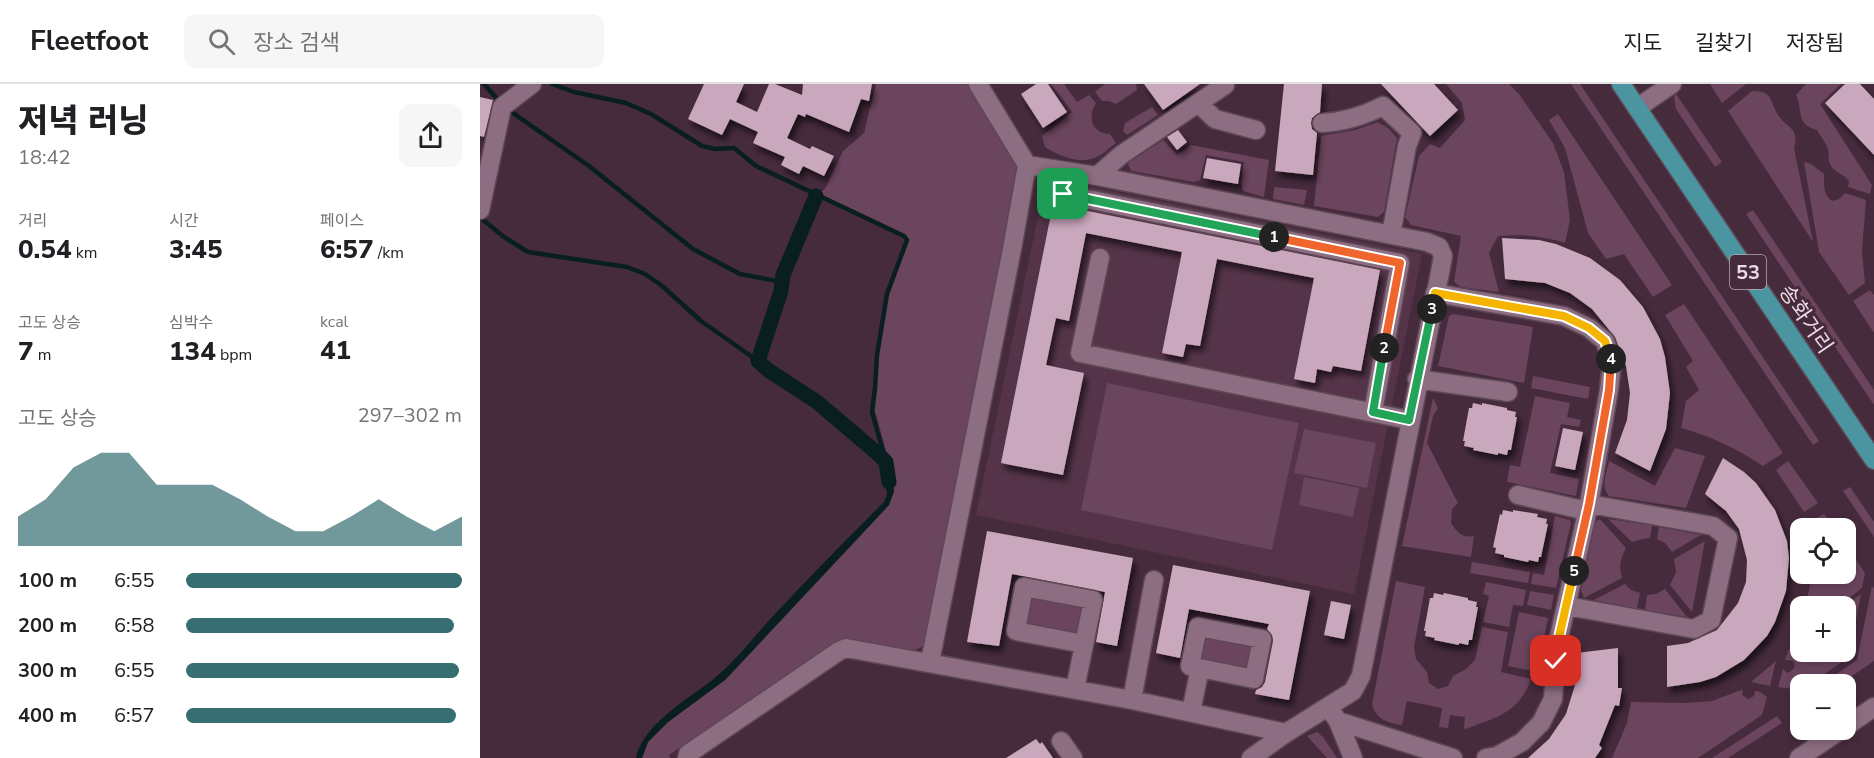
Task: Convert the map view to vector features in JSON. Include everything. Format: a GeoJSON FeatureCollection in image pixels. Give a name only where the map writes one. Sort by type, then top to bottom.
{"type":"FeatureCollection","features":[{"type":"Feature","properties":{"kind":"main road","name":"송화거리"},"geometry":{"type":"LineString","coordinates":[[1621,84],[1874,460]]}},
{"type":"Feature","properties":{"kind":"street"},"geometry":{"type":"LineString","coordinates":[[480,210],[504,105],[527,90],[532,84]]}},
{"type":"Feature","properties":{"kind":"street"},"geometry":{"type":"LineString","coordinates":[[930,662],[1027,165],[978,84]]}},
{"type":"Feature","properties":{"kind":"street"},"geometry":{"type":"LineString","coordinates":[[1637,108],[1672,84]]}},
{"type":"Feature","properties":{"kind":"street"},"geometry":{"type":"LineString","coordinates":[[1097,176],[1121,155],[1225,85]]}},
{"type":"Feature","properties":{"kind":"street"},"geometry":{"type":"LineString","coordinates":[[1198,103],[1215,120],[1256,130]]}},
{"type":"Feature","properties":{"kind":"street"},"geometry":{"type":"LineString","coordinates":[[1322,123],[1364,116],[1383,106],[1412,133],[1407,146],[1391,235]]}},
{"type":"Feature","properties":{"kind":"street"},"geometry":{"type":"LineString","coordinates":[[1027,165],[1097,176],[1427,242],[1439,247],[1443,256],[1360,676],[1353,690],[1333,714],[1286,733],[1251,758]]}},
{"type":"Feature","properties":{"kind":"street"},"geometry":{"type":"LineString","coordinates":[[1063,194],[1400,263],[1373,412]]}},
{"type":"Feature","properties":{"kind":"street"},"geometry":{"type":"LineString","coordinates":[[1100,258],[1080,352],[1409,420]]}},
{"type":"Feature","properties":{"kind":"street"},"geometry":{"type":"LineString","coordinates":[[1435,293],[1564,316],[1589,328],[1605,341],[1612,363],[1588,507],[1557,646],[1552,699],[1541,723],[1522,742],[1497,756],[1486,758]]}},
{"type":"Feature","properties":{"kind":"street"},"geometry":{"type":"LineString","coordinates":[[1417,379],[1508,392]]}},
{"type":"Feature","properties":{"kind":"street"},"geometry":{"type":"LineString","coordinates":[[1518,495],[1713,526],[1728,538],[1711,620],[1694,629],[1567,606]]}},
{"type":"Feature","properties":{"kind":"street"},"geometry":{"type":"LineString","coordinates":[[1131,700],[1154,580]]}},
{"type":"Feature","properties":{"kind":"street"},"geometry":{"type":"LineString","coordinates":[[1075,689],[1093,600],[1024,587],[1016,631],[1084,644]]}},
{"type":"Feature","properties":{"kind":"street"},"geometry":{"type":"LineString","coordinates":[[687,758],[688,754],[838,651],[846,648],[1075,689],[1286,733]]}},
{"type":"Feature","properties":{"kind":"street"},"geometry":{"type":"LineString","coordinates":[[1191,712],[1200,668]]}},
{"type":"Feature","properties":{"kind":"street"},"geometry":{"type":"LineString","coordinates":[[1856,719],[1874,707]]}},
{"type":"Feature","properties":{"kind":"street"},"geometry":{"type":"LineString","coordinates":[[1333,714],[1353,758]]}},
{"type":"Feature","properties":{"kind":"street"},"geometry":{"type":"LineString","coordinates":[[1333,714],[1453,758]]}},
{"type":"Feature","properties":{"kind":"street"},"geometry":{"type":"LineString","coordinates":[[1799,758],[1825,740]]}},
{"type":"Feature","properties":{"kind":"street"},"geometry":{"type":"LineString","coordinates":[[1061,741],[1073,758]]}},
{"type":"Feature","properties":{"kind":"shaded area"},"geometry":{"type":"Polygon","coordinates":[[[876,84],[967,84],[1019,163],[928,639],[924,646],[912,651],[841,639],[669,755],[670,758],[642,758],[648,742],[668,722],[725,680],[889,505],[894,491],[875,411],[878,355],[889,294],[909,239],[905,235],[819,195],[826,187],[843,151],[864,133],[876,84]]]}},
{"type":"Feature","properties":{"kind":"shaded area"},"geometry":{"type":"Polygon","coordinates":[[[1051,84],[1064,84],[1077,102],[1089,95],[1096,103],[1092,114],[1095,128],[1110,134],[1116,143],[1098,156],[1086,160],[1067,158],[1045,147],[1042,136],[1072,112],[1051,84]]]}},
{"type":"Feature","properties":{"kind":"shaded area"},"geometry":{"type":"Polygon","coordinates":[[[1105,84],[1136,84],[1137,90],[1116,104],[1102,101],[1095,92],[1105,84]]]}},
{"type":"Feature","properties":{"kind":"shaded area"},"geometry":{"type":"Polygon","coordinates":[[[1446,84],[1509,84],[1519,94],[1553,143],[1564,172],[1570,220],[1565,243],[1532,236],[1498,236],[1489,253],[1499,292],[1461,287],[1454,282],[1461,236],[1411,225],[1405,217],[1419,156],[1430,144],[1440,148],[1465,120],[1462,103],[1446,84]]]}},
{"type":"Feature","properties":{"kind":"shaded area"},"geometry":{"type":"Polygon","coordinates":[[[1571,84],[1580,84],[1819,441],[1813,445],[1571,84]]]}},
{"type":"Feature","properties":{"kind":"shaded area"},"geometry":{"type":"Polygon","coordinates":[[[1710,84],[1746,84],[1722,103],[1710,84]]]}},
{"type":"Feature","properties":{"kind":"shaded area"},"geometry":{"type":"Polygon","coordinates":[[[1806,84],[1841,84],[1820,104],[1872,185],[1870,194],[1848,187],[1849,181],[1831,166],[1827,147],[1817,130],[1802,120],[1796,95],[1806,84]]]}},
{"type":"Feature","properties":{"kind":"shaded area"},"geometry":{"type":"Polygon","coordinates":[[[1752,91],[1764,92],[1770,98],[1778,115],[1794,132],[1794,148],[1813,242],[1728,111],[1752,91]]]}},
{"type":"Feature","properties":{"kind":"shaded area"},"geometry":{"type":"Polygon","coordinates":[[[1676,94],[1722,162],[1715,167],[1676,109],[1674,97],[1676,94]]]}},
{"type":"Feature","properties":{"kind":"shaded area"},"geometry":{"type":"Polygon","coordinates":[[[1152,107],[1158,115],[1127,135],[1123,131],[1125,123],[1152,107]]]}},
{"type":"Feature","properties":{"kind":"shaded area"},"geometry":{"type":"Polygon","coordinates":[[[1558,114],[1672,285],[1653,297],[1624,254],[1606,259],[1588,233],[1565,148],[1549,120],[1558,114]]]}},
{"type":"Feature","properties":{"kind":"shaded area"},"geometry":{"type":"Polygon","coordinates":[[[1378,122],[1397,138],[1384,212],[1378,217],[1314,206],[1321,136],[1355,130],[1378,122]]]}},
{"type":"Feature","properties":{"kind":"shaded area"},"geometry":{"type":"Polygon","coordinates":[[[1163,140],[1177,155],[1191,145],[1269,160],[1264,197],[1243,191],[1241,183],[1244,162],[1206,155],[1200,180],[1194,182],[1131,171],[1128,163],[1163,140]]]}},
{"type":"Feature","properties":{"kind":"shaded area"},"geometry":{"type":"Polygon","coordinates":[[[1804,162],[1811,164],[1824,174],[1824,186],[1832,201],[1839,199],[1845,193],[1866,200],[1862,251],[1865,283],[1849,295],[1819,252],[1804,162]]]}},
{"type":"Feature","properties":{"kind":"shaded area"},"geometry":{"type":"Polygon","coordinates":[[[1046,178],[1422,254],[1354,594],[976,515],[1046,178]]]}},
{"type":"Feature","properties":{"kind":"shaded area"},"geometry":{"type":"Polygon","coordinates":[[[1274,187],[1307,190],[1304,205],[1273,199],[1274,187]]]}},
{"type":"Feature","properties":{"kind":"shaded area"},"geometry":{"type":"Polygon","coordinates":[[[1753,210],[1874,390],[1874,405],[1746,214],[1753,210]]]}},
{"type":"Feature","properties":{"kind":"shaded area"},"geometry":{"type":"Polygon","coordinates":[[[1870,290],[1874,295],[1874,333],[1853,301],[1870,290]]]}},
{"type":"Feature","properties":{"kind":"shaded area"},"geometry":{"type":"Polygon","coordinates":[[[1684,304],[1783,453],[1763,466],[1724,444],[1681,428],[1686,401],[1699,390],[1686,367],[1693,361],[1665,315],[1684,304]]]}},
{"type":"Feature","properties":{"kind":"shaded area"},"geometry":{"type":"Polygon","coordinates":[[[1453,314],[1533,327],[1524,383],[1438,366],[1449,316],[1453,314]]]}},
{"type":"Feature","properties":{"kind":"shaded area"},"geometry":{"type":"Polygon","coordinates":[[[1533,376],[1590,387],[1588,399],[1531,388],[1533,376]]]}},
{"type":"Feature","properties":{"kind":"shaded area"},"geometry":{"type":"Polygon","coordinates":[[[1107,383],[1299,423],[1272,550],[1081,510],[1107,383]]]}},
{"type":"Feature","properties":{"kind":"shaded area"},"geometry":{"type":"Polygon","coordinates":[[[1535,396],[1570,403],[1567,417],[1581,420],[1579,427],[1561,424],[1550,473],[1579,479],[1576,496],[1507,482],[1510,465],[1520,467],[1535,396]]]}},
{"type":"Feature","properties":{"kind":"shaded area"},"geometry":{"type":"Polygon","coordinates":[[[1433,398],[1438,408],[1433,416],[1427,443],[1458,503],[1452,509],[1451,523],[1460,534],[1474,536],[1471,557],[1402,546],[1433,398]]]}},
{"type":"Feature","properties":{"kind":"shaded area"},"geometry":{"type":"Polygon","coordinates":[[[1304,429],[1376,443],[1367,488],[1294,473],[1304,429]]]}},
{"type":"Feature","properties":{"kind":"shaded area"},"geometry":{"type":"Polygon","coordinates":[[[1675,448],[1705,456],[1686,508],[1609,496],[1606,492],[1605,479],[1609,461],[1655,486],[1675,448]]]}},
{"type":"Feature","properties":{"kind":"shaded area"},"geometry":{"type":"Polygon","coordinates":[[[1788,461],[1818,503],[1804,512],[1776,470],[1788,461]]]}},
{"type":"Feature","properties":{"kind":"shaded area"},"geometry":{"type":"Polygon","coordinates":[[[889,463],[894,491],[889,505],[725,680],[668,722],[648,742],[642,758],[636,758],[640,746],[656,725],[728,666],[767,622],[884,502],[887,494],[884,465],[889,463]]]}},
{"type":"Feature","properties":{"kind":"shaded area"},"geometry":{"type":"Polygon","coordinates":[[[1304,477],[1359,488],[1353,517],[1299,505],[1304,477]]]}},
{"type":"Feature","properties":{"kind":"shaded area"},"geometry":{"type":"Polygon","coordinates":[[[1850,487],[1874,522],[1874,537],[1843,491],[1850,487]]]}},
{"type":"Feature","properties":{"kind":"shaded area"},"geometry":{"type":"Polygon","coordinates":[[[1555,516],[1570,520],[1571,523],[1556,588],[1531,584],[1533,573],[1544,575],[1555,516]]]}},
{"type":"Feature","properties":{"kind":"shaded area"},"geometry":{"type":"Polygon","coordinates":[[[1600,519],[1626,548],[1621,563],[1622,578],[1584,598],[1581,590],[1595,522],[1600,519]]]}},
{"type":"Feature","properties":{"kind":"shaded area"},"geometry":{"type":"Polygon","coordinates":[[[1608,519],[1652,525],[1650,538],[1632,542],[1608,519]]]}},
{"type":"Feature","properties":{"kind":"shaded area"},"geometry":{"type":"Polygon","coordinates":[[[1659,527],[1701,535],[1672,552],[1665,543],[1657,539],[1659,527]]]}},
{"type":"Feature","properties":{"kind":"shaded area"},"geometry":{"type":"Polygon","coordinates":[[[1705,541],[1692,612],[1670,585],[1676,572],[1674,559],[1705,541]]]}},
{"type":"Feature","properties":{"kind":"shaded area"},"geometry":{"type":"Polygon","coordinates":[[[1856,560],[1865,573],[1862,588],[1852,596],[1808,596],[1810,584],[1856,584],[1856,560]]]}},
{"type":"Feature","properties":{"kind":"shaded area"},"geometry":{"type":"Polygon","coordinates":[[[1472,562],[1530,572],[1528,583],[1470,573],[1472,562]]]}},
{"type":"Feature","properties":{"kind":"shaded area"},"geometry":{"type":"Polygon","coordinates":[[[1396,581],[1425,587],[1414,647],[1416,659],[1427,672],[1429,683],[1438,689],[1448,686],[1453,676],[1466,669],[1475,660],[1482,627],[1508,632],[1501,672],[1531,679],[1513,707],[1497,717],[1466,729],[1464,728],[1465,717],[1450,715],[1448,728],[1439,727],[1442,708],[1407,701],[1402,725],[1379,717],[1372,704],[1396,581]]]}},
{"type":"Feature","properties":{"kind":"shaded area"},"geometry":{"type":"Polygon","coordinates":[[[1486,582],[1526,590],[1523,606],[1513,605],[1509,627],[1483,622],[1489,596],[1483,594],[1486,582]]]}},
{"type":"Feature","properties":{"kind":"shaded area"},"geometry":{"type":"Polygon","coordinates":[[[1625,584],[1631,590],[1640,593],[1637,609],[1594,600],[1625,584]]]}},
{"type":"Feature","properties":{"kind":"shaded area"},"geometry":{"type":"Polygon","coordinates":[[[1872,586],[1874,589],[1874,661],[1855,674],[1837,674],[1857,660],[1872,586]]]}},
{"type":"Feature","properties":{"kind":"shaded area"},"geometry":{"type":"Polygon","coordinates":[[[1665,589],[1687,617],[1645,610],[1647,595],[1656,594],[1665,589]]]}},
{"type":"Feature","properties":{"kind":"shaded area"},"geometry":{"type":"Polygon","coordinates":[[[1530,591],[1554,595],[1551,610],[1527,605],[1530,591]]]}},
{"type":"Feature","properties":{"kind":"shaded area"},"geometry":{"type":"Polygon","coordinates":[[[1861,594],[1856,620],[1856,598],[1861,594]]]}},
{"type":"Feature","properties":{"kind":"shaded area"},"geometry":{"type":"Polygon","coordinates":[[[1032,597],[1080,606],[1084,609],[1078,635],[1025,624],[1029,600],[1032,597]]]}},
{"type":"Feature","properties":{"kind":"shaded area"},"geometry":{"type":"Polygon","coordinates":[[[1519,612],[1548,618],[1537,672],[1508,666],[1519,612]]]}},
{"type":"Feature","properties":{"kind":"shaded area"},"geometry":{"type":"Polygon","coordinates":[[[1201,637],[1252,643],[1251,672],[1197,662],[1201,637]]]}},
{"type":"Feature","properties":{"kind":"shaded area"},"geometry":{"type":"Polygon","coordinates":[[[1789,649],[1790,661],[1785,660],[1789,649]]]}},
{"type":"Feature","properties":{"kind":"shaded area"},"geometry":{"type":"Polygon","coordinates":[[[1776,661],[1770,686],[1751,682],[1776,661]]]}},
{"type":"Feature","properties":{"kind":"shaded area"},"geometry":{"type":"Polygon","coordinates":[[[1793,662],[1842,662],[1824,674],[1790,674],[1790,689],[1778,687],[1783,669],[1787,673],[1795,667],[1793,662]]]}},
{"type":"Feature","properties":{"kind":"shaded area"},"geometry":{"type":"Polygon","coordinates":[[[1743,690],[1742,695],[1748,699],[1754,696],[1755,691],[1767,697],[1762,715],[1698,758],[1612,758],[1627,723],[1631,702],[1712,701],[1743,690]]]}},
{"type":"Feature","properties":{"kind":"shaded area"},"geometry":{"type":"Polygon","coordinates":[[[1777,716],[1782,723],[1728,758],[1712,758],[1777,716]]]}},
{"type":"Feature","properties":{"kind":"shaded area"},"geometry":{"type":"Polygon","coordinates":[[[1317,732],[1337,758],[1327,758],[1307,736],[1317,732]]]}},
{"type":"Feature","properties":{"kind":"building"},"geometry":{"type":"Polygon","coordinates":[[[704,84],[744,84],[736,102],[757,112],[769,84],[775,84],[802,95],[803,84],[872,84],[869,101],[861,99],[849,132],[806,114],[805,117],[798,114],[787,138],[810,149],[812,146],[834,156],[824,176],[803,166],[799,174],[781,165],[785,157],[753,143],[758,132],[730,119],[722,135],[688,119],[704,84]]]}},
{"type":"Feature","properties":{"kind":"building"},"geometry":{"type":"Polygon","coordinates":[[[1036,84],[1048,84],[1067,112],[1043,128],[1021,94],[1036,84]]]}},
{"type":"Feature","properties":{"kind":"building"},"geometry":{"type":"Polygon","coordinates":[[[1144,84],[1200,84],[1163,110],[1144,84]]]}},
{"type":"Feature","properties":{"kind":"building"},"geometry":{"type":"Polygon","coordinates":[[[1284,84],[1322,84],[1320,112],[1312,118],[1311,123],[1312,129],[1317,133],[1313,175],[1275,171],[1284,84]]]}},
{"type":"Feature","properties":{"kind":"building"},"geometry":{"type":"Polygon","coordinates":[[[1381,84],[1434,84],[1458,110],[1430,136],[1381,84]]]}},
{"type":"Feature","properties":{"kind":"building"},"geometry":{"type":"Polygon","coordinates":[[[1845,84],[1860,84],[1874,99],[1874,155],[1825,103],[1845,84]]]}},
{"type":"Feature","properties":{"kind":"building"},"geometry":{"type":"Polygon","coordinates":[[[480,97],[493,100],[484,137],[480,136],[480,97]]]}},
{"type":"Feature","properties":{"kind":"building"},"geometry":{"type":"Polygon","coordinates":[[[1178,130],[1187,142],[1177,150],[1167,137],[1178,130]]]}},
{"type":"Feature","properties":{"kind":"building"},"geometry":{"type":"Polygon","coordinates":[[[1207,158],[1241,164],[1238,184],[1203,178],[1207,158]]]}},
{"type":"Feature","properties":{"kind":"building"},"geometry":{"type":"Polygon","coordinates":[[[1053,204],[1380,270],[1361,371],[1333,366],[1331,372],[1317,369],[1315,383],[1294,379],[1314,278],[1217,259],[1200,346],[1186,344],[1183,357],[1162,353],[1182,252],[1086,233],[1069,321],[1056,318],[1046,365],[1084,373],[1063,475],[1001,463],[1053,204]]]}},
{"type":"Feature","properties":{"kind":"building"},"geometry":{"type":"Polygon","coordinates":[[[1502,238],[1539,240],[1556,244],[1590,258],[1620,280],[1643,307],[1660,339],[1670,393],[1666,429],[1650,471],[1615,453],[1627,420],[1630,393],[1626,366],[1615,337],[1592,309],[1570,293],[1545,283],[1505,279],[1502,238]]]}},
{"type":"Feature","properties":{"kind":"building"},"geometry":{"type":"Polygon","coordinates":[[[1473,403],[1507,408],[1507,410],[1516,412],[1511,450],[1508,450],[1507,455],[1473,450],[1474,448],[1464,446],[1469,408],[1472,408],[1473,403]]]}},
{"type":"Feature","properties":{"kind":"building"},"geometry":{"type":"Polygon","coordinates":[[[1563,428],[1583,432],[1575,470],[1555,466],[1563,428]]]}},
{"type":"Feature","properties":{"kind":"building"},"geometry":{"type":"Polygon","coordinates":[[[1723,458],[1756,483],[1775,510],[1787,541],[1789,558],[1786,591],[1775,622],[1767,636],[1744,660],[1716,677],[1667,687],[1667,646],[1688,643],[1717,630],[1738,603],[1746,582],[1747,560],[1739,529],[1726,511],[1705,494],[1723,458]]]}},
{"type":"Feature","properties":{"kind":"building"},"geometry":{"type":"Polygon","coordinates":[[[1503,510],[1538,514],[1537,517],[1547,519],[1546,524],[1548,524],[1538,562],[1504,557],[1504,555],[1495,553],[1496,548],[1493,547],[1500,514],[1502,515],[1503,510]]]}},
{"type":"Feature","properties":{"kind":"building"},"geometry":{"type":"Polygon","coordinates":[[[987,531],[1133,558],[1117,646],[1096,642],[1105,592],[1012,574],[999,646],[967,642],[987,531]]]}},
{"type":"Feature","properties":{"kind":"building"},"geometry":{"type":"Polygon","coordinates":[[[1173,565],[1310,591],[1289,700],[1255,694],[1265,682],[1273,641],[1267,629],[1269,624],[1189,609],[1180,658],[1156,653],[1173,565]]]}},
{"type":"Feature","properties":{"kind":"building"},"geometry":{"type":"Polygon","coordinates":[[[1434,593],[1468,598],[1468,600],[1477,602],[1472,640],[1469,640],[1468,645],[1434,640],[1435,638],[1425,636],[1430,598],[1433,598],[1434,593]]]}},
{"type":"Feature","properties":{"kind":"building"},"geometry":{"type":"Polygon","coordinates":[[[1331,601],[1351,605],[1344,639],[1324,635],[1331,601]]]}},
{"type":"Feature","properties":{"kind":"building"},"geometry":{"type":"Polygon","coordinates":[[[1618,648],[1618,688],[1622,688],[1619,706],[1615,705],[1599,745],[1602,748],[1595,758],[1528,758],[1549,739],[1566,714],[1575,685],[1576,653],[1618,648]]]}},
{"type":"Feature","properties":{"kind":"building"},"geometry":{"type":"Polygon","coordinates":[[[1036,739],[1040,744],[1042,742],[1053,758],[1006,758],[1036,739]]]}},
{"type":"Feature","properties":{"kind":"waterway"},"geometry":{"type":"LineString","coordinates":[[484,84],[500,102]]}},
{"type":"Feature","properties":{"kind":"waterway"},"geometry":{"type":"LineString","coordinates":[[552,84],[574,92],[626,103],[651,114],[702,146],[715,149],[734,148],[756,166],[904,236],[907,240],[887,294],[877,355],[872,412],[886,462]]}},
{"type":"Feature","properties":{"kind":"waterway"},"geometry":{"type":"LineString","coordinates":[[506,108],[589,166],[693,249],[740,274],[782,282]]}},
{"type":"Feature","properties":{"kind":"waterway"},"geometry":{"type":"LineString","coordinates":[[816,196],[783,275],[781,291],[758,361],[817,402],[877,453],[886,462],[889,482]]}},
{"type":"Feature","properties":{"kind":"waterway"},"geometry":{"type":"LineString","coordinates":[[482,219],[504,237],[528,252],[627,267],[645,274],[661,285],[701,321],[758,361]]}},
{"type":"Feature","properties":{"kind":"route"},"geometry":{"type":"LineString","coordinates":[[1063,194],[1400,263],[1373,412],[1409,420],[1435,293],[1564,316],[1589,328],[1605,341],[1612,363],[1609,390],[1589,504],[1557,646],[1556,661]]}}]}
